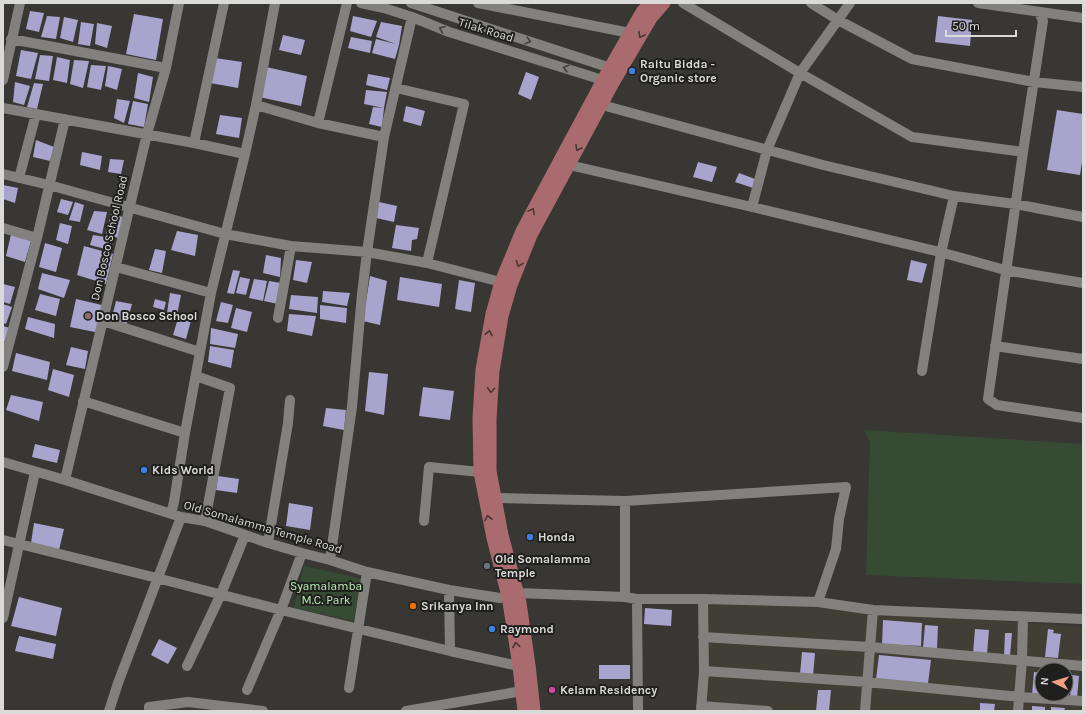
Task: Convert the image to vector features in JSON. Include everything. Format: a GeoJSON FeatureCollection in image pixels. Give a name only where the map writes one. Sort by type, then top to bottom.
{"type":"FeatureCollection","features":[{"type":"Feature","properties":{"kind":"main road"},"geometry":{"type":"LineString","coordinates":[[534,711],[530,665],[513,595],[492,538],[480,472],[479,418],[482,370],[492,314],[501,282],[522,230],[612,76],[659,4]]}},
{"type":"Feature","properties":{"kind":"main road"},"geometry":{"type":"LineString","coordinates":[[524,711],[513,595],[513,578],[504,543],[490,471],[490,419],[493,371],[502,316],[511,285],[531,235],[602,105],[630,33],[642,12],[659,4]]}},
{"type":"Feature","properties":{"kind":"street"},"geometry":{"type":"LineString","coordinates":[[3,80],[11,38],[20,3]]}},
{"type":"Feature","properties":{"kind":"street","name":"Don Bosco School Road"},"geometry":{"type":"LineString","coordinates":[[65,480],[147,134],[166,68],[179,3]]}},
{"type":"Feature","properties":{"kind":"street"},"geometry":{"type":"LineString","coordinates":[[194,143],[224,3]]}},
{"type":"Feature","properties":{"kind":"street"},"geometry":{"type":"LineString","coordinates":[[109,711],[157,578],[176,515],[174,502],[185,433],[211,294],[256,105],[275,3]]}},
{"type":"Feature","properties":{"kind":"street"},"geometry":{"type":"LineString","coordinates":[[318,122],[347,3]]}},
{"type":"Feature","properties":{"kind":"street","name":"Tilak Road"},"geometry":{"type":"LineString","coordinates":[[361,3],[384,8],[412,17],[449,32],[612,76]]}},
{"type":"Feature","properties":{"kind":"street","name":"Tilak Road"},"geometry":{"type":"LineString","coordinates":[[411,3],[612,76]]}},
{"type":"Feature","properties":{"kind":"street"},"geometry":{"type":"LineString","coordinates":[[478,3],[630,33]]}},
{"type":"Feature","properties":{"kind":"street"},"geometry":{"type":"LineString","coordinates":[[683,3],[800,73],[912,137],[1023,152]]}},
{"type":"Feature","properties":{"kind":"street"},"geometry":{"type":"LineString","coordinates":[[811,3],[838,20],[912,59],[1034,82],[1083,87]]}},
{"type":"Feature","properties":{"kind":"street"},"geometry":{"type":"LineString","coordinates":[[752,207],[768,150],[800,73],[850,3]]}},
{"type":"Feature","properties":{"kind":"street"},"geometry":{"type":"LineString","coordinates":[[978,3],[1083,18]]}},
{"type":"Feature","properties":{"kind":"street"},"geometry":{"type":"LineString","coordinates":[[1039,12],[1043,21],[1005,270],[988,399],[997,405],[1083,418]]}},
{"type":"Feature","properties":{"kind":"street"},"geometry":{"type":"LineString","coordinates":[[330,560],[352,407],[362,294],[384,136],[412,17]]}},
{"type":"Feature","properties":{"kind":"street"},"geometry":{"type":"LineString","coordinates":[[11,38],[166,68]]}},
{"type":"Feature","properties":{"kind":"street"},"geometry":{"type":"LineString","coordinates":[[396,88],[464,104],[427,263]]}},
{"type":"Feature","properties":{"kind":"street"},"geometry":{"type":"LineString","coordinates":[[256,105],[318,122],[384,136]]}},
{"type":"Feature","properties":{"kind":"street"},"geometry":{"type":"LineString","coordinates":[[602,105],[823,165],[954,196],[1015,204],[1083,217]]}},
{"type":"Feature","properties":{"kind":"street"},"geometry":{"type":"LineString","coordinates":[[3,108],[147,134],[245,154]]}},
{"type":"Feature","properties":{"kind":"street"},"geometry":{"type":"LineString","coordinates":[[19,178],[36,114]]}},
{"type":"Feature","properties":{"kind":"street"},"geometry":{"type":"LineString","coordinates":[[3,367],[37,238],[65,119]]}},
{"type":"Feature","properties":{"kind":"street"},"geometry":{"type":"LineString","coordinates":[[569,165],[752,207],[1005,270],[1083,283]]}},
{"type":"Feature","properties":{"kind":"street"},"geometry":{"type":"LineString","coordinates":[[3,174],[49,185],[225,234],[291,246],[367,252],[427,263],[501,282]]}},
{"type":"Feature","properties":{"kind":"street"},"geometry":{"type":"LineString","coordinates":[[922,371],[941,253],[954,196]]}},
{"type":"Feature","properties":{"kind":"street"},"geometry":{"type":"LineString","coordinates":[[3,228],[37,238]]}},
{"type":"Feature","properties":{"kind":"street"},"geometry":{"type":"LineString","coordinates":[[278,318],[291,246]]}},
{"type":"Feature","properties":{"kind":"street"},"geometry":{"type":"LineString","coordinates":[[116,267],[211,294]]}},
{"type":"Feature","properties":{"kind":"street"},"geometry":{"type":"LineString","coordinates":[[103,321],[200,352]]}},
{"type":"Feature","properties":{"kind":"street"},"geometry":{"type":"LineString","coordinates":[[995,346],[1083,359]]}},
{"type":"Feature","properties":{"kind":"street"},"geometry":{"type":"LineString","coordinates":[[196,376],[230,388],[205,521]]}},
{"type":"Feature","properties":{"kind":"street"},"geometry":{"type":"LineString","coordinates":[[268,543],[288,423],[290,400]]}},
{"type":"Feature","properties":{"kind":"street"},"geometry":{"type":"LineString","coordinates":[[83,401],[185,433]]}},
{"type":"Feature","properties":{"kind":"street","name":"Old Somalamma Temple Road"},"geometry":{"type":"LineString","coordinates":[[3,462],[176,515],[205,521],[268,543],[367,572],[449,590],[500,598],[513,595],[818,602],[872,610],[1083,619]]}},
{"type":"Feature","properties":{"kind":"street"},"geometry":{"type":"LineString","coordinates":[[424,521],[429,467],[480,472]]}},
{"type":"Feature","properties":{"kind":"street"},"geometry":{"type":"LineString","coordinates":[[3,618],[35,472]]}},
{"type":"Feature","properties":{"kind":"street"},"geometry":{"type":"LineString","coordinates":[[495,498],[625,501],[846,487],[839,519],[836,549],[818,602]]}},
{"type":"Feature","properties":{"kind":"street"},"geometry":{"type":"LineString","coordinates":[[625,501],[625,597]]}},
{"type":"Feature","properties":{"kind":"street"},"geometry":{"type":"LineString","coordinates":[[187,666],[245,535]]}},
{"type":"Feature","properties":{"kind":"street"},"geometry":{"type":"LineString","coordinates":[[3,540],[20,543],[281,610],[450,651],[519,666]]}},
{"type":"Feature","properties":{"kind":"street"},"geometry":{"type":"LineString","coordinates":[[247,690],[281,610],[302,553]]}},
{"type":"Feature","properties":{"kind":"street"},"geometry":{"type":"LineString","coordinates":[[349,688],[367,572]]}},
{"type":"Feature","properties":{"kind":"street"},"geometry":{"type":"LineString","coordinates":[[449,590],[450,651]]}},
{"type":"Feature","properties":{"kind":"street"},"geometry":{"type":"LineString","coordinates":[[637,599],[638,711]]}},
{"type":"Feature","properties":{"kind":"street"},"geometry":{"type":"LineString","coordinates":[[703,599],[704,672],[701,708],[768,711]]}},
{"type":"Feature","properties":{"kind":"street"},"geometry":{"type":"LineString","coordinates":[[865,711],[872,610]]}},
{"type":"Feature","properties":{"kind":"street"},"geometry":{"type":"LineString","coordinates":[[1018,711],[1022,660],[1023,617]]}},
{"type":"Feature","properties":{"kind":"street"},"geometry":{"type":"LineString","coordinates":[[704,637],[870,647],[1083,666]]}},
{"type":"Feature","properties":{"kind":"street"},"geometry":{"type":"LineString","coordinates":[[704,672],[867,682],[1020,697],[1083,701]]}},
{"type":"Feature","properties":{"kind":"street"},"geometry":{"type":"LineString","coordinates":[[406,711],[522,691]]}},
{"type":"Feature","properties":{"kind":"street"},"geometry":{"type":"LineString","coordinates":[[149,711],[149,707],[188,702],[264,711]]}},
{"type":"Feature","properties":{"kind":"shaded area"},"geometry":{"type":"Polygon","coordinates":[[[703,599],[1083,627],[1083,711],[701,711],[703,599]]]}},
{"type":"Feature","properties":{"kind":"green space"},"geometry":{"type":"Polygon","coordinates":[[[864,430],[1083,444],[1083,584],[866,575],[870,442],[864,430]]]}},
{"type":"Feature","properties":{"kind":"green space","name":"Syamalamba M.C. Park"},"geometry":{"type":"Polygon","coordinates":[[[304,566],[363,579],[353,621],[294,608],[304,566]]]}},
{"type":"Feature","properties":{"kind":"building"},"geometry":{"type":"Polygon","coordinates":[[[30,11],[44,13],[39,32],[26,29],[30,11]]]}},
{"type":"Feature","properties":{"kind":"building"},"geometry":{"type":"Polygon","coordinates":[[[134,14],[163,19],[156,60],[126,54],[134,14]]]}},
{"type":"Feature","properties":{"kind":"building"},"geometry":{"type":"Polygon","coordinates":[[[47,16],[60,17],[56,39],[41,37],[47,16]]]}},
{"type":"Feature","properties":{"kind":"building"},"geometry":{"type":"Polygon","coordinates":[[[353,16],[377,21],[371,37],[350,31],[353,16]]]}},
{"type":"Feature","properties":{"kind":"building"},"geometry":{"type":"Polygon","coordinates":[[[938,16],[972,20],[970,46],[935,42],[938,16]]]}},
{"type":"Feature","properties":{"kind":"building"},"geometry":{"type":"Polygon","coordinates":[[[64,17],[78,20],[73,42],[60,38],[64,17]]]}},
{"type":"Feature","properties":{"kind":"building"},"geometry":{"type":"Polygon","coordinates":[[[81,22],[94,24],[90,46],[78,44],[81,22]]]}},
{"type":"Feature","properties":{"kind":"building"},"geometry":{"type":"Polygon","coordinates":[[[381,22],[402,26],[395,59],[372,53],[376,39],[396,44],[376,37],[381,22]]]}},
{"type":"Feature","properties":{"kind":"building"},"geometry":{"type":"Polygon","coordinates":[[[97,23],[112,26],[107,48],[95,44],[97,23]]]}},
{"type":"Feature","properties":{"kind":"building"},"geometry":{"type":"Polygon","coordinates":[[[283,35],[305,40],[301,55],[279,50],[283,35]]]}},
{"type":"Feature","properties":{"kind":"building"},"geometry":{"type":"Polygon","coordinates":[[[351,37],[372,41],[370,53],[348,48],[351,37]]]}},
{"type":"Feature","properties":{"kind":"building"},"geometry":{"type":"Polygon","coordinates":[[[21,50],[38,53],[31,79],[16,76],[21,50]]]}},
{"type":"Feature","properties":{"kind":"building"},"geometry":{"type":"Polygon","coordinates":[[[40,55],[53,56],[49,81],[35,79],[40,55]]]}},
{"type":"Feature","properties":{"kind":"building"},"geometry":{"type":"Polygon","coordinates":[[[57,57],[70,60],[67,83],[53,80],[57,57]]]}},
{"type":"Feature","properties":{"kind":"building"},"geometry":{"type":"Polygon","coordinates":[[[215,58],[242,62],[238,88],[210,83],[215,58]]]}},
{"type":"Feature","properties":{"kind":"building"},"geometry":{"type":"Polygon","coordinates":[[[74,60],[89,61],[83,88],[70,84],[74,60]]]}},
{"type":"Feature","properties":{"kind":"building"},"geometry":{"type":"Polygon","coordinates":[[[91,65],[106,66],[101,90],[87,87],[91,65]]]}},
{"type":"Feature","properties":{"kind":"building"},"geometry":{"type":"Polygon","coordinates":[[[108,66],[122,69],[117,90],[105,86],[108,66]]]}},
{"type":"Feature","properties":{"kind":"building"},"geometry":{"type":"Polygon","coordinates":[[[266,67],[307,76],[301,106],[259,97],[266,67]]]}},
{"type":"Feature","properties":{"kind":"building"},"geometry":{"type":"Polygon","coordinates":[[[526,72],[539,77],[531,100],[518,94],[526,72]]]}},
{"type":"Feature","properties":{"kind":"building"},"geometry":{"type":"Polygon","coordinates":[[[138,73],[153,77],[149,102],[134,98],[138,73]]]}},
{"type":"Feature","properties":{"kind":"building"},"geometry":{"type":"Polygon","coordinates":[[[368,74],[390,78],[387,90],[366,85],[368,74]]]}},
{"type":"Feature","properties":{"kind":"building"},"geometry":{"type":"Polygon","coordinates":[[[15,82],[30,86],[24,105],[13,102],[15,82]]]}},
{"type":"Feature","properties":{"kind":"building"},"geometry":{"type":"Polygon","coordinates":[[[34,83],[43,84],[37,109],[27,107],[34,83]]]}},
{"type":"Feature","properties":{"kind":"building"},"geometry":{"type":"Polygon","coordinates":[[[366,90],[387,92],[384,108],[364,104],[366,90]]]}},
{"type":"Feature","properties":{"kind":"building"},"geometry":{"type":"Polygon","coordinates":[[[117,99],[130,101],[124,123],[114,118],[117,99]]]}},
{"type":"Feature","properties":{"kind":"building"},"geometry":{"type":"Polygon","coordinates":[[[133,101],[148,104],[144,127],[128,124],[133,101]]]}},
{"type":"Feature","properties":{"kind":"building"},"geometry":{"type":"Polygon","coordinates":[[[406,106],[425,111],[421,126],[403,121],[406,106]]]}},
{"type":"Feature","properties":{"kind":"building"},"geometry":{"type":"Polygon","coordinates":[[[373,107],[384,108],[382,127],[369,124],[373,107]]]}},
{"type":"Feature","properties":{"kind":"building"},"geometry":{"type":"Polygon","coordinates":[[[1057,110],[1083,114],[1083,156],[1080,175],[1047,170],[1057,110]]]}},
{"type":"Feature","properties":{"kind":"building"},"geometry":{"type":"Polygon","coordinates":[[[220,115],[242,118],[239,138],[216,134],[220,115]]]}},
{"type":"Feature","properties":{"kind":"building"},"geometry":{"type":"Polygon","coordinates":[[[36,140],[54,147],[50,161],[33,157],[36,140]]]}},
{"type":"Feature","properties":{"kind":"building"},"geometry":{"type":"Polygon","coordinates":[[[82,152],[102,156],[100,170],[80,165],[82,152]]]}},
{"type":"Feature","properties":{"kind":"building"},"geometry":{"type":"Polygon","coordinates":[[[110,159],[124,160],[121,174],[108,172],[110,159]]]}},
{"type":"Feature","properties":{"kind":"building"},"geometry":{"type":"Polygon","coordinates":[[[698,162],[717,167],[712,182],[693,177],[698,162]]]}},
{"type":"Feature","properties":{"kind":"building"},"geometry":{"type":"Polygon","coordinates":[[[739,173],[755,179],[753,188],[735,182],[739,173]]]}},
{"type":"Feature","properties":{"kind":"building"},"geometry":{"type":"Polygon","coordinates":[[[3,185],[18,188],[15,203],[3,199],[3,185]]]}},
{"type":"Feature","properties":{"kind":"building"},"geometry":{"type":"Polygon","coordinates":[[[61,199],[73,202],[68,215],[57,212],[61,199]]]}},
{"type":"Feature","properties":{"kind":"building"},"geometry":{"type":"Polygon","coordinates":[[[75,202],[84,205],[80,222],[69,220],[75,202]]]}},
{"type":"Feature","properties":{"kind":"building"},"geometry":{"type":"Polygon","coordinates":[[[379,202],[397,206],[394,222],[376,218],[379,202]]]}},
{"type":"Feature","properties":{"kind":"building"},"geometry":{"type":"Polygon","coordinates":[[[94,211],[107,212],[102,234],[87,230],[94,211]]]}},
{"type":"Feature","properties":{"kind":"building"},"geometry":{"type":"Polygon","coordinates":[[[111,214],[123,217],[118,238],[106,234],[111,214]]]}},
{"type":"Feature","properties":{"kind":"building"},"geometry":{"type":"Polygon","coordinates":[[[60,223],[72,226],[68,244],[56,240],[60,223]]]}},
{"type":"Feature","properties":{"kind":"building"},"geometry":{"type":"Polygon","coordinates":[[[396,225],[419,228],[417,239],[412,240],[411,251],[392,248],[396,225]]]}},
{"type":"Feature","properties":{"kind":"building"},"geometry":{"type":"Polygon","coordinates":[[[177,231],[198,235],[195,256],[171,250],[177,231]]]}},
{"type":"Feature","properties":{"kind":"building"},"geometry":{"type":"Polygon","coordinates":[[[11,234],[31,241],[25,262],[6,256],[11,234]]]}},
{"type":"Feature","properties":{"kind":"building"},"geometry":{"type":"Polygon","coordinates":[[[93,235],[112,238],[109,250],[90,245],[93,235]]]}},
{"type":"Feature","properties":{"kind":"building"},"geometry":{"type":"Polygon","coordinates":[[[45,243],[62,248],[56,272],[39,267],[45,243]]]}},
{"type":"Feature","properties":{"kind":"building"},"geometry":{"type":"Polygon","coordinates":[[[84,246],[113,254],[106,284],[77,275],[84,246]]]}},
{"type":"Feature","properties":{"kind":"building"},"geometry":{"type":"Polygon","coordinates":[[[155,249],[166,251],[162,273],[149,270],[155,249]]]}},
{"type":"Feature","properties":{"kind":"building"},"geometry":{"type":"Polygon","coordinates":[[[266,255],[281,258],[280,277],[263,273],[266,255]]]}},
{"type":"Feature","properties":{"kind":"building"},"geometry":{"type":"Polygon","coordinates":[[[296,260],[312,262],[307,283],[293,280],[296,260]]]}},
{"type":"Feature","properties":{"kind":"building"},"geometry":{"type":"Polygon","coordinates":[[[911,260],[927,264],[922,283],[907,280],[911,260]]]}},
{"type":"Feature","properties":{"kind":"building"},"geometry":{"type":"Polygon","coordinates":[[[233,270],[240,271],[234,294],[227,293],[233,270]]]}},
{"type":"Feature","properties":{"kind":"building"},"geometry":{"type":"Polygon","coordinates":[[[42,273],[70,280],[64,298],[38,289],[42,273]]]}},
{"type":"Feature","properties":{"kind":"building"},"geometry":{"type":"Polygon","coordinates":[[[370,276],[387,281],[380,325],[363,321],[370,276]]]}},
{"type":"Feature","properties":{"kind":"building"},"geometry":{"type":"Polygon","coordinates":[[[240,277],[250,279],[246,295],[236,293],[240,277]]]}},
{"type":"Feature","properties":{"kind":"building"},"geometry":{"type":"Polygon","coordinates":[[[400,277],[442,284],[439,307],[397,300],[400,277]]]}},
{"type":"Feature","properties":{"kind":"building"},"geometry":{"type":"Polygon","coordinates":[[[254,279],[267,281],[263,301],[249,298],[254,279]]]}},
{"type":"Feature","properties":{"kind":"building"},"geometry":{"type":"Polygon","coordinates":[[[459,280],[475,283],[471,312],[455,309],[459,280]]]}},
{"type":"Feature","properties":{"kind":"building"},"geometry":{"type":"Polygon","coordinates":[[[269,281],[281,283],[278,304],[264,301],[269,281]]]}},
{"type":"Feature","properties":{"kind":"building"},"geometry":{"type":"Polygon","coordinates":[[[3,284],[15,287],[10,304],[3,302],[3,284]]]}},
{"type":"Feature","properties":{"kind":"building"},"geometry":{"type":"Polygon","coordinates":[[[323,291],[350,293],[347,306],[322,302],[323,291]]]}},
{"type":"Feature","properties":{"kind":"building"},"geometry":{"type":"Polygon","coordinates":[[[170,293],[181,295],[177,315],[167,313],[170,293]]]}},
{"type":"Feature","properties":{"kind":"building"},"geometry":{"type":"Polygon","coordinates":[[[40,294],[60,299],[56,316],[35,310],[40,294]]]}},
{"type":"Feature","properties":{"kind":"building"},"geometry":{"type":"Polygon","coordinates":[[[291,295],[318,297],[317,313],[289,309],[291,295]]]}},
{"type":"Feature","properties":{"kind":"building","name":"Don Bosco School"},"geometry":{"type":"Polygon","coordinates":[[[76,299],[106,306],[100,333],[70,327],[76,299]]]}},
{"type":"Feature","properties":{"kind":"building"},"geometry":{"type":"Polygon","coordinates":[[[155,299],[166,302],[164,310],[153,307],[155,299]]]}},
{"type":"Feature","properties":{"kind":"building"},"geometry":{"type":"Polygon","coordinates":[[[116,301],[132,304],[126,326],[111,321],[116,301]]]}},
{"type":"Feature","properties":{"kind":"building"},"geometry":{"type":"Polygon","coordinates":[[[221,302],[233,305],[228,323],[216,321],[221,302]]]}},
{"type":"Feature","properties":{"kind":"building"},"geometry":{"type":"Polygon","coordinates":[[[3,304],[12,307],[6,324],[3,323],[3,304]]]}},
{"type":"Feature","properties":{"kind":"building"},"geometry":{"type":"Polygon","coordinates":[[[320,305],[347,308],[346,323],[320,319],[320,305]]]}},
{"type":"Feature","properties":{"kind":"building"},"geometry":{"type":"Polygon","coordinates":[[[236,308],[252,312],[247,332],[231,328],[236,308]]]}},
{"type":"Feature","properties":{"kind":"building"},"geometry":{"type":"Polygon","coordinates":[[[289,314],[316,316],[312,336],[287,331],[289,314]]]}},
{"type":"Feature","properties":{"kind":"building"},"geometry":{"type":"Polygon","coordinates":[[[179,315],[192,317],[186,339],[173,335],[179,315]]]}},
{"type":"Feature","properties":{"kind":"building"},"geometry":{"type":"Polygon","coordinates":[[[28,317],[55,324],[54,338],[25,329],[28,317]]]}},
{"type":"Feature","properties":{"kind":"building"},"geometry":{"type":"Polygon","coordinates":[[[3,326],[10,328],[3,345],[3,326]]]}},
{"type":"Feature","properties":{"kind":"building"},"geometry":{"type":"Polygon","coordinates":[[[211,328],[238,334],[235,348],[210,344],[211,328]]]}},
{"type":"Feature","properties":{"kind":"building"},"geometry":{"type":"Polygon","coordinates":[[[210,346],[234,350],[231,368],[208,362],[210,346]]]}},
{"type":"Feature","properties":{"kind":"building"},"geometry":{"type":"Polygon","coordinates":[[[71,347],[88,351],[85,369],[66,365],[71,347]]]}},
{"type":"Feature","properties":{"kind":"building"},"geometry":{"type":"Polygon","coordinates":[[[16,353],[50,362],[47,380],[12,371],[16,353]]]}},
{"type":"Feature","properties":{"kind":"building"},"geometry":{"type":"Polygon","coordinates":[[[53,369],[74,375],[69,397],[48,390],[53,369]]]}},
{"type":"Feature","properties":{"kind":"building"},"geometry":{"type":"Polygon","coordinates":[[[369,372],[388,374],[384,415],[365,411],[369,372]]]}},
{"type":"Feature","properties":{"kind":"building"},"geometry":{"type":"Polygon","coordinates":[[[423,387],[454,391],[450,420],[419,416],[423,387]]]}},
{"type":"Feature","properties":{"kind":"building"},"geometry":{"type":"Polygon","coordinates":[[[11,395],[43,402],[39,421],[6,410],[11,395]]]}},
{"type":"Feature","properties":{"kind":"building"},"geometry":{"type":"Polygon","coordinates":[[[326,408],[346,410],[344,430],[323,426],[326,408]]]}},
{"type":"Feature","properties":{"kind":"building"},"geometry":{"type":"Polygon","coordinates":[[[35,444],[60,450],[57,463],[32,457],[35,444]]]}},
{"type":"Feature","properties":{"kind":"building"},"geometry":{"type":"Polygon","coordinates":[[[218,476],[239,479],[237,493],[216,490],[218,476]]]}},
{"type":"Feature","properties":{"kind":"building"},"geometry":{"type":"Polygon","coordinates":[[[289,503],[313,507],[310,530],[286,526],[289,503]]]}},
{"type":"Feature","properties":{"kind":"building"},"geometry":{"type":"Polygon","coordinates":[[[34,523],[64,529],[59,550],[31,543],[34,523]]]}},
{"type":"Feature","properties":{"kind":"building"},"geometry":{"type":"Polygon","coordinates":[[[19,597],[62,608],[56,636],[11,626],[19,597]]]}},
{"type":"Feature","properties":{"kind":"building"},"geometry":{"type":"Polygon","coordinates":[[[645,608],[672,610],[671,626],[644,624],[645,608]]]}},
{"type":"Feature","properties":{"kind":"building"},"geometry":{"type":"Polygon","coordinates":[[[883,620],[922,623],[921,646],[882,644],[883,620]]]}},
{"type":"Feature","properties":{"kind":"building"},"geometry":{"type":"Polygon","coordinates":[[[925,625],[938,626],[937,649],[923,648],[925,625]]]}},
{"type":"Feature","properties":{"kind":"building"},"geometry":{"type":"Polygon","coordinates":[[[975,629],[989,630],[987,654],[973,653],[975,629]]]}},
{"type":"Feature","properties":{"kind":"building"},"geometry":{"type":"Polygon","coordinates":[[[1048,629],[1054,630],[1053,633],[1061,634],[1058,658],[1045,657],[1048,629]]]}},
{"type":"Feature","properties":{"kind":"building"},"geometry":{"type":"Polygon","coordinates":[[[1005,633],[1012,633],[1010,656],[1004,656],[1005,633]]]}},
{"type":"Feature","properties":{"kind":"building"},"geometry":{"type":"Polygon","coordinates":[[[19,636],[56,644],[53,659],[15,651],[19,636]]]}},
{"type":"Feature","properties":{"kind":"building"},"geometry":{"type":"Polygon","coordinates":[[[159,639],[177,648],[168,664],[151,655],[159,639]]]}},
{"type":"Feature","properties":{"kind":"building"},"geometry":{"type":"Polygon","coordinates":[[[802,652],[815,653],[813,676],[800,674],[802,652]]]}},
{"type":"Feature","properties":{"kind":"building"},"geometry":{"type":"Polygon","coordinates":[[[879,655],[931,660],[928,684],[876,679],[879,655]]]}},
{"type":"Feature","properties":{"kind":"building"},"geometry":{"type":"Polygon","coordinates":[[[599,665],[630,665],[630,679],[599,679],[599,665]]]}},
{"type":"Feature","properties":{"kind":"building"},"geometry":{"type":"Polygon","coordinates":[[[1034,672],[1034,695],[1032,695],[1034,672]]]}},
{"type":"Feature","properties":{"kind":"building"},"geometry":{"type":"Polygon","coordinates":[[[1074,675],[1079,676],[1077,698],[1074,698],[1074,675]]]}},
{"type":"Feature","properties":{"kind":"building"},"geometry":{"type":"Polygon","coordinates":[[[818,690],[831,690],[829,711],[816,711],[818,690]]]}},
{"type":"Feature","properties":{"kind":"building"},"geometry":{"type":"Polygon","coordinates":[[[980,703],[995,704],[994,711],[980,711],[980,703]]]}},
{"type":"Feature","properties":{"kind":"building"},"geometry":{"type":"Polygon","coordinates":[[[1032,706],[1045,707],[1045,711],[1032,711],[1032,706]]]}},
{"type":"Feature","properties":{"kind":"building"},"geometry":{"type":"Polygon","coordinates":[[[1051,707],[1065,708],[1064,711],[1051,711],[1051,707]]]}},
{"type":"Feature","properties":{"kind":"place","name":"Raitu Bidda - Organic store"},"geometry":{"type":"Point","coordinates":[632,71]}},
{"type":"Feature","properties":{"kind":"place","name":"Don Bosco School"},"geometry":{"type":"Point","coordinates":[88,316]}},
{"type":"Feature","properties":{"kind":"place","name":"Kids World"},"geometry":{"type":"Point","coordinates":[144,470]}},
{"type":"Feature","properties":{"kind":"place","name":"Honda"},"geometry":{"type":"Point","coordinates":[530,537]}},
{"type":"Feature","properties":{"kind":"place","name":"Old Somalamma Temple"},"geometry":{"type":"Point","coordinates":[487,566]}},
{"type":"Feature","properties":{"kind":"place","name":"Srikanya Inn"},"geometry":{"type":"Point","coordinates":[413,606]}},
{"type":"Feature","properties":{"kind":"place","name":"Raymond"},"geometry":{"type":"Point","coordinates":[492,629]}},
{"type":"Feature","properties":{"kind":"place","name":"Kelam Residency"},"geometry":{"type":"Point","coordinates":[552,690]}}]}
